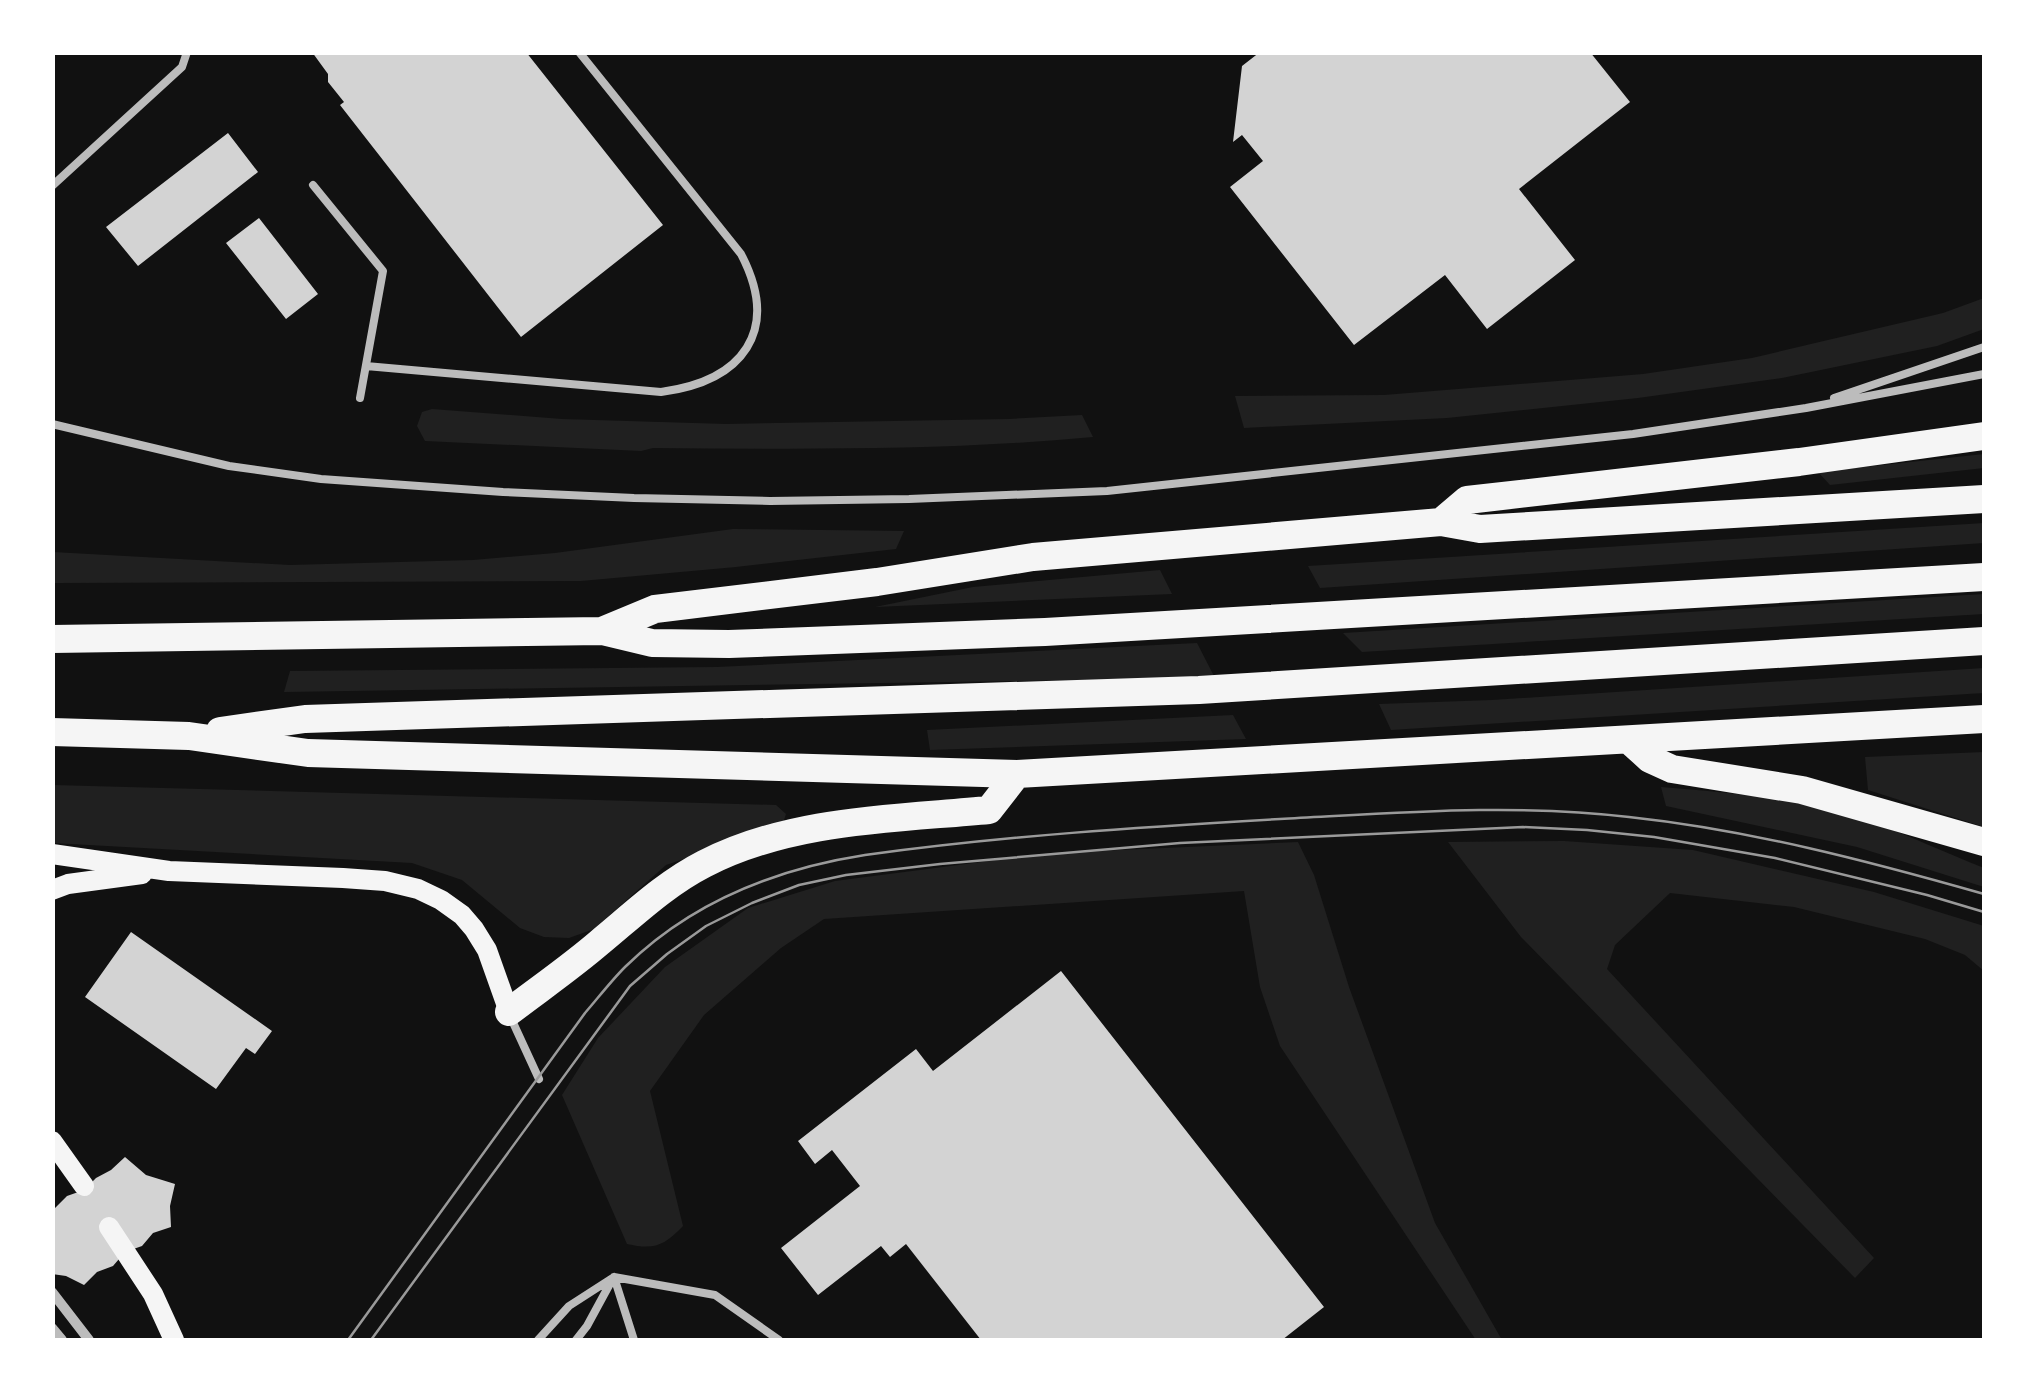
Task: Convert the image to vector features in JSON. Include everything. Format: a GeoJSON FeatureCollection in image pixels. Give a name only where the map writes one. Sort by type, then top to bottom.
{"type":"FeatureCollection","features":[{"type":"Feature","properties":{"kind":"highway"},"geometry":{"type":"LineString","coordinates":[[1442,522],[1467,500],[1799,462],[1984,436]]}},
{"type":"Feature","properties":{"kind":"highway"},"geometry":{"type":"LineString","coordinates":[[602,631],[655,608],[877,582],[1033,557],[1442,522],[1480,530],[1984,500]]}},
{"type":"Feature","properties":{"kind":"highway"},"geometry":{"type":"LineString","coordinates":[[52,639],[602,631],[652,643],[730,644],[1045,632],[1984,577]]}},
{"type":"Feature","properties":{"kind":"highway"},"geometry":{"type":"LineString","coordinates":[[189,736],[305,719],[1199,690],[1984,640]]}},
{"type":"Feature","properties":{"kind":"highway"},"geometry":{"type":"LineString","coordinates":[[52,732],[189,736],[308,753],[1017,774],[1984,719]]}},
{"type":"Feature","properties":{"kind":"highway"},"geometry":{"type":"LineString","coordinates":[[1629,740],[1650,759],[1672,769],[1802,790],[1984,842]]}},
{"type":"Feature","properties":{"kind":"highway"},"geometry":{"type":"LineString","coordinates":[[508,1012],[599,944],[632,913],[705,864],[753,844],[804,830],[989,810],[1017,774]]}},
{"type":"Feature","properties":{"kind":"main road"},"geometry":{"type":"LineString","coordinates":[[52,854],[169,871],[385,881],[418,889],[462,915],[474,930],[487,950],[508,1012]]}},
{"type":"Feature","properties":{"kind":"main road"},"geometry":{"type":"LineString","coordinates":[[52,890],[68,884],[169,871]]}},
{"type":"Feature","properties":{"kind":"main road"},"geometry":{"type":"LineString","coordinates":[[52,1142],[84,1186]]}},
{"type":"Feature","properties":{"kind":"main road"},"geometry":{"type":"LineString","coordinates":[[109,1227],[152,1294],[174,1340]]}},
{"type":"Feature","properties":{"kind":"street"},"geometry":{"type":"LineString","coordinates":[[1938,828],[1984,850]]}},
{"type":"Feature","properties":{"kind":"street"},"geometry":{"type":"LineString","coordinates":[[52,1292],[89,1340]]}},
{"type":"Feature","properties":{"kind":"street"},"geometry":{"type":"LineString","coordinates":[[52,1328],[62,1340]]}},
{"type":"Feature","properties":{"kind":"lane"},"geometry":{"type":"LineString","coordinates":[[52,186],[182,67],[187,52]]}},
{"type":"Feature","properties":{"kind":"lane"},"geometry":{"type":"LineString","coordinates":[[366,366],[662,392],[687,389],[722,374],[749,347],[755,330],[756,294],[740,254],[579,52]]}},
{"type":"Feature","properties":{"kind":"lane"},"geometry":{"type":"LineString","coordinates":[[313,185],[384,271],[360,398]]}},
{"type":"Feature","properties":{"kind":"lane"},"geometry":{"type":"LineString","coordinates":[[1806,408],[1984,346]]}},
{"type":"Feature","properties":{"kind":"lane"},"geometry":{"type":"LineString","coordinates":[[52,424],[228,466],[321,479],[522,493],[770,501],[909,499],[1107,491],[1634,434],[1806,408],[1984,374]]}},
{"type":"Feature","properties":{"kind":"lane"},"geometry":{"type":"LineString","coordinates":[[508,1012],[539,1079]]}},
{"type":"Feature","properties":{"kind":"lane"},"geometry":{"type":"LineString","coordinates":[[576,1340],[614,1276]]}},
{"type":"Feature","properties":{"kind":"lane"},"geometry":{"type":"LineString","coordinates":[[614,1276],[634,1340]]}},
{"type":"Feature","properties":{"kind":"lane"},"geometry":{"type":"LineString","coordinates":[[538,1340],[569,1306],[614,1276],[715,1295],[779,1340]]}},
{"type":"Feature","properties":{"kind":"shaded area"},"geometry":{"type":"Polygon","coordinates":[[[1984,298],[1984,329],[1937,346],[1782,378],[1638,398],[1447,418],[1244,428],[1235,396],[1384,395],[1643,374],[1752,358],[1943,313],[1984,298]]]}},
{"type":"Feature","properties":{"kind":"shaded area"},"geometry":{"type":"Polygon","coordinates":[[[432,409],[562,419],[726,424],[1082,415],[1093,437],[928,447],[641,451],[425,441],[417,426],[422,412],[432,409]]]}},
{"type":"Feature","properties":{"kind":"shaded area"},"geometry":{"type":"Polygon","coordinates":[[[1984,454],[1984,468],[1830,485],[1818,472],[1984,454]]]}},
{"type":"Feature","properties":{"kind":"shaded area"},"geometry":{"type":"Polygon","coordinates":[[[1984,523],[1984,543],[1320,588],[1308,566],[1984,523]]]}},
{"type":"Feature","properties":{"kind":"shaded area"},"geometry":{"type":"Polygon","coordinates":[[[733,529],[904,531],[896,549],[581,581],[53,583],[53,552],[290,565],[473,560],[733,529]]]}},
{"type":"Feature","properties":{"kind":"shaded area"},"geometry":{"type":"Polygon","coordinates":[[[1160,570],[1172,594],[875,607],[973,587],[1160,570]]]}},
{"type":"Feature","properties":{"kind":"shaded area"},"geometry":{"type":"Polygon","coordinates":[[[1984,594],[1984,614],[1362,652],[1343,633],[1984,594]]]}},
{"type":"Feature","properties":{"kind":"shaded area"},"geometry":{"type":"Polygon","coordinates":[[[1197,643],[1215,678],[284,692],[290,671],[717,667],[1197,643]]]}},
{"type":"Feature","properties":{"kind":"shaded area"},"geometry":{"type":"Polygon","coordinates":[[[1984,668],[1984,693],[1391,730],[1379,704],[1492,700],[1984,668]]]}},
{"type":"Feature","properties":{"kind":"shaded area"},"geometry":{"type":"Polygon","coordinates":[[[1233,715],[1246,739],[930,750],[927,730],[1233,715]]]}},
{"type":"Feature","properties":{"kind":"shaded area"},"geometry":{"type":"Polygon","coordinates":[[[1984,752],[1984,827],[1868,790],[1865,757],[1984,752]]]}},
{"type":"Feature","properties":{"kind":"shaded area"},"geometry":{"type":"Polygon","coordinates":[[[53,785],[776,805],[786,814],[782,826],[666,865],[594,929],[569,938],[544,937],[520,928],[462,880],[412,863],[53,843],[53,785]]]}},
{"type":"Feature","properties":{"kind":"shaded area"},"geometry":{"type":"Polygon","coordinates":[[[1661,787],[1766,798],[1844,813],[1984,868],[1984,887],[1857,847],[1666,806],[1661,787]]]}},
{"type":"Feature","properties":{"kind":"shaded area"},"geometry":{"type":"Polygon","coordinates":[[[1564,841],[1693,850],[1874,892],[1984,926],[1984,971],[1965,955],[1925,939],[1794,907],[1670,893],[1615,945],[1607,969],[1874,1258],[1855,1278],[1521,937],[1448,842],[1564,841]]]}},
{"type":"Feature","properties":{"kind":"shaded area"},"geometry":{"type":"Polygon","coordinates":[[[1298,842],[1314,875],[1349,987],[1435,1223],[1502,1340],[1476,1340],[1280,1046],[1260,987],[1244,891],[824,919],[781,948],[704,1015],[650,1091],[683,1226],[658,1245],[627,1244],[562,1095],[598,1038],[665,967],[748,908],[835,881],[1051,853],[1298,842]]]}},
{"type":"Feature","properties":{"kind":"building"},"geometry":{"type":"Polygon","coordinates":[[[312,52],[526,52],[663,225],[521,337],[340,105],[344,102],[312,52]]]}},
{"type":"Feature","properties":{"kind":"building"},"geometry":{"type":"Polygon","coordinates":[[[1260,52],[1590,52],[1630,102],[1519,189],[1575,260],[1487,329],[1445,275],[1354,345],[1230,187],[1263,161],[1242,135],[1233,142],[1242,66],[1260,52]]]}},
{"type":"Feature","properties":{"kind":"building"},"geometry":{"type":"Polygon","coordinates":[[[228,133],[258,172],[138,266],[106,227],[228,133]]]}},
{"type":"Feature","properties":{"kind":"building"},"geometry":{"type":"Polygon","coordinates":[[[259,218],[318,294],[286,319],[226,243],[259,218]]]}},
{"type":"Feature","properties":{"kind":"building"},"geometry":{"type":"Polygon","coordinates":[[[131,932],[272,1031],[255,1054],[246,1048],[216,1089],[85,997],[131,932]]]}},
{"type":"Feature","properties":{"kind":"building"},"geometry":{"type":"Polygon","coordinates":[[[1061,971],[1324,1307],[1282,1340],[981,1340],[906,1244],[890,1257],[881,1246],[818,1295],[781,1248],[860,1186],[832,1150],[815,1164],[798,1141],[916,1049],[933,1071],[1061,971]]]}},
{"type":"Feature","properties":{"kind":"building"},"geometry":{"type":"Polygon","coordinates":[[[125,1157],[146,1175],[175,1184],[171,1227],[153,1233],[142,1246],[125,1252],[113,1266],[97,1272],[84,1285],[52,1274],[52,1211],[67,1196],[84,1190],[125,1157]]]}},
{"type":"Feature","properties":{"kind":"tram line"},"geometry":{"type":"LineString","coordinates":[[348,1340],[585,1013],[620,972],[651,944],[706,907],[799,869],[865,855],[1072,833],[1498,810],[1585,813],[1719,830],[1853,859],[1984,894]]}},
{"type":"Feature","properties":{"kind":"tram line"},"geometry":{"type":"LineString","coordinates":[[371,1340],[630,986],[706,926],[799,885],[940,864],[1180,843],[1523,827],[1654,837],[1775,858],[1984,912]]}}]}
